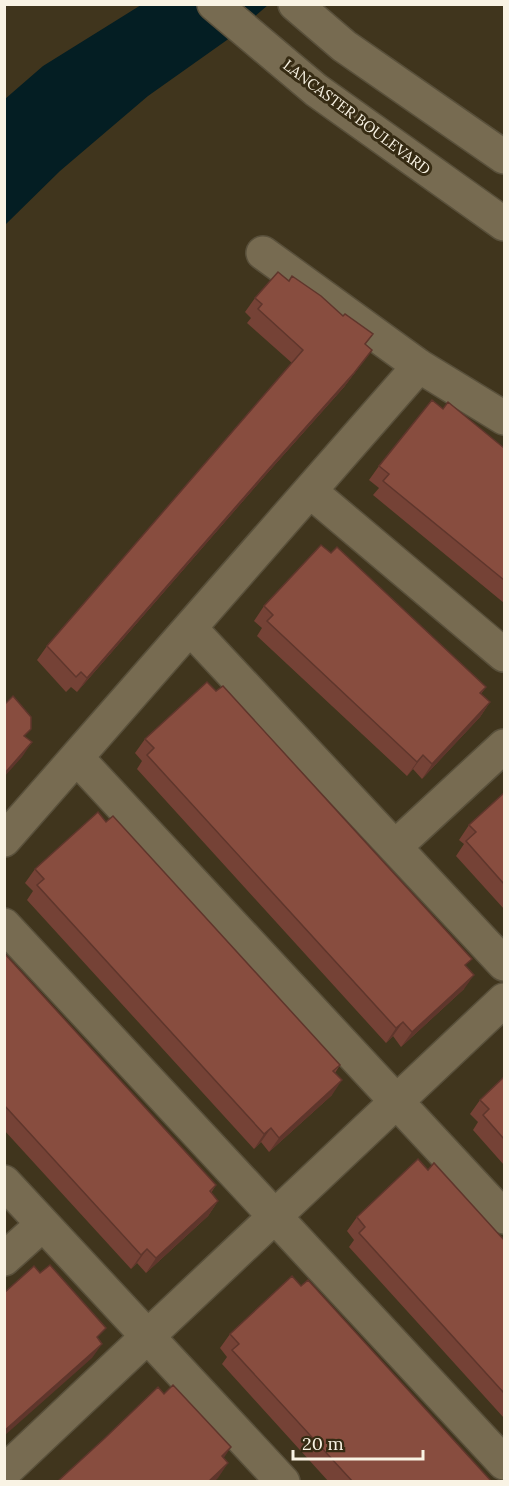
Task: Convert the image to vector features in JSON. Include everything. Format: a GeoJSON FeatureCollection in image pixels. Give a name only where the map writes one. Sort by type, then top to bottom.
{"type":"FeatureCollection","features":[{"type":"Feature","properties":{"kind":"street","name":"LANCASTER BOULEVARD"},"geometry":{"type":"LineString","coordinates":[[214,4],[316,90],[504,224]]}},
{"type":"Feature","properties":{"kind":"street"},"geometry":{"type":"LineString","coordinates":[[295,4],[344,46],[504,157]]}},
{"type":"Feature","properties":{"kind":"street"},"geometry":{"type":"LineString","coordinates":[[262,253],[419,366],[504,418]]}},
{"type":"Feature","properties":{"kind":"street"},"geometry":{"type":"LineString","coordinates":[[4,840],[419,366]]}},
{"type":"Feature","properties":{"kind":"street"},"geometry":{"type":"LineString","coordinates":[[310,491],[504,655]]}},
{"type":"Feature","properties":{"kind":"street"},"geometry":{"type":"LineString","coordinates":[[190,628],[504,964]]}},
{"type":"Feature","properties":{"kind":"street"},"geometry":{"type":"LineString","coordinates":[[395,848],[504,746]]}},
{"type":"Feature","properties":{"kind":"street"},"geometry":{"type":"LineString","coordinates":[[77,758],[504,1217]]}},
{"type":"Feature","properties":{"kind":"street"},"geometry":{"type":"LineString","coordinates":[[4,925],[504,1463]]}},
{"type":"Feature","properties":{"kind":"street"},"geometry":{"type":"LineString","coordinates":[[4,1472],[504,1000]]}},
{"type":"Feature","properties":{"kind":"street"},"geometry":{"type":"LineString","coordinates":[[4,1182],[148,1336],[277,1480]]}},
{"type":"Feature","properties":{"kind":"street"},"geometry":{"type":"LineString","coordinates":[[4,1259],[43,1224]]}},
{"type":"Feature","properties":{"kind":"water"},"geometry":{"type":"Polygon","coordinates":[[[141,5],[268,5],[227,40],[148,96],[60,171],[5,225],[5,99],[43,66],[141,5]]]}},
{"type":"Feature","properties":{"kind":"building"},"geometry":{"type":"Polygon","coordinates":[[[278,272],[289,281],[292,276],[321,296],[343,316],[345,314],[373,334],[365,344],[372,350],[87,678],[81,672],[76,677],[47,646],[303,350],[258,309],[262,304],[255,298],[278,272]]]}},
{"type":"Feature","properties":{"kind":"building"},"geometry":{"type":"Polygon","coordinates":[[[432,400],[443,409],[448,402],[504,448],[504,580],[383,481],[389,474],[379,466],[432,400]]]}},
{"type":"Feature","properties":{"kind":"building"},"geometry":{"type":"Polygon","coordinates":[[[321,545],[331,553],[337,547],[486,687],[480,693],[490,702],[432,764],[423,755],[417,762],[267,621],[273,615],[264,606],[321,545]]]}},
{"type":"Feature","properties":{"kind":"building"},"geometry":{"type":"Polygon","coordinates":[[[207,682],[216,691],[223,686],[472,959],[465,965],[474,975],[412,1032],[403,1022],[396,1028],[147,755],[154,748],[145,739],[207,682]]]}},
{"type":"Feature","properties":{"kind":"building"},"geometry":{"type":"Polygon","coordinates":[[[13,696],[31,717],[31,729],[24,736],[32,742],[4,774],[4,705],[13,696]]]}},
{"type":"Feature","properties":{"kind":"building"},"geometry":{"type":"Polygon","coordinates":[[[504,793],[504,884],[466,841],[476,832],[469,825],[504,793]]]}},
{"type":"Feature","properties":{"kind":"building"},"geometry":{"type":"Polygon","coordinates":[[[98,812],[106,822],[113,816],[340,1065],[333,1071],[342,1080],[279,1138],[271,1128],[264,1134],[37,885],[44,879],[35,869],[98,812]]]}},
{"type":"Feature","properties":{"kind":"building"},"geometry":{"type":"Polygon","coordinates":[[[4,953],[216,1185],[210,1191],[218,1201],[156,1258],[147,1249],[141,1255],[4,1105],[4,953]]]}},
{"type":"Feature","properties":{"kind":"building"},"geometry":{"type":"Polygon","coordinates":[[[504,1077],[504,1139],[483,1115],[489,1109],[480,1100],[504,1077]]]}},
{"type":"Feature","properties":{"kind":"building"},"geometry":{"type":"Polygon","coordinates":[[[418,1159],[428,1170],[434,1163],[504,1240],[504,1393],[359,1233],[365,1227],[357,1217],[418,1159]]]}},
{"type":"Feature","properties":{"kind":"building"},"geometry":{"type":"Polygon","coordinates":[[[50,1265],[106,1328],[97,1337],[102,1344],[4,1431],[4,1293],[34,1266],[40,1273],[50,1265]]]}},
{"type":"Feature","properties":{"kind":"building"},"geometry":{"type":"Polygon","coordinates":[[[292,1276],[301,1286],[308,1280],[492,1482],[353,1482],[232,1350],[239,1344],[230,1334],[292,1276]]]}},
{"type":"Feature","properties":{"kind":"building"},"geometry":{"type":"Polygon","coordinates":[[[173,1385],[231,1447],[222,1456],[228,1463],[208,1482],[57,1482],[158,1387],[164,1394],[173,1385]]]}}]}
